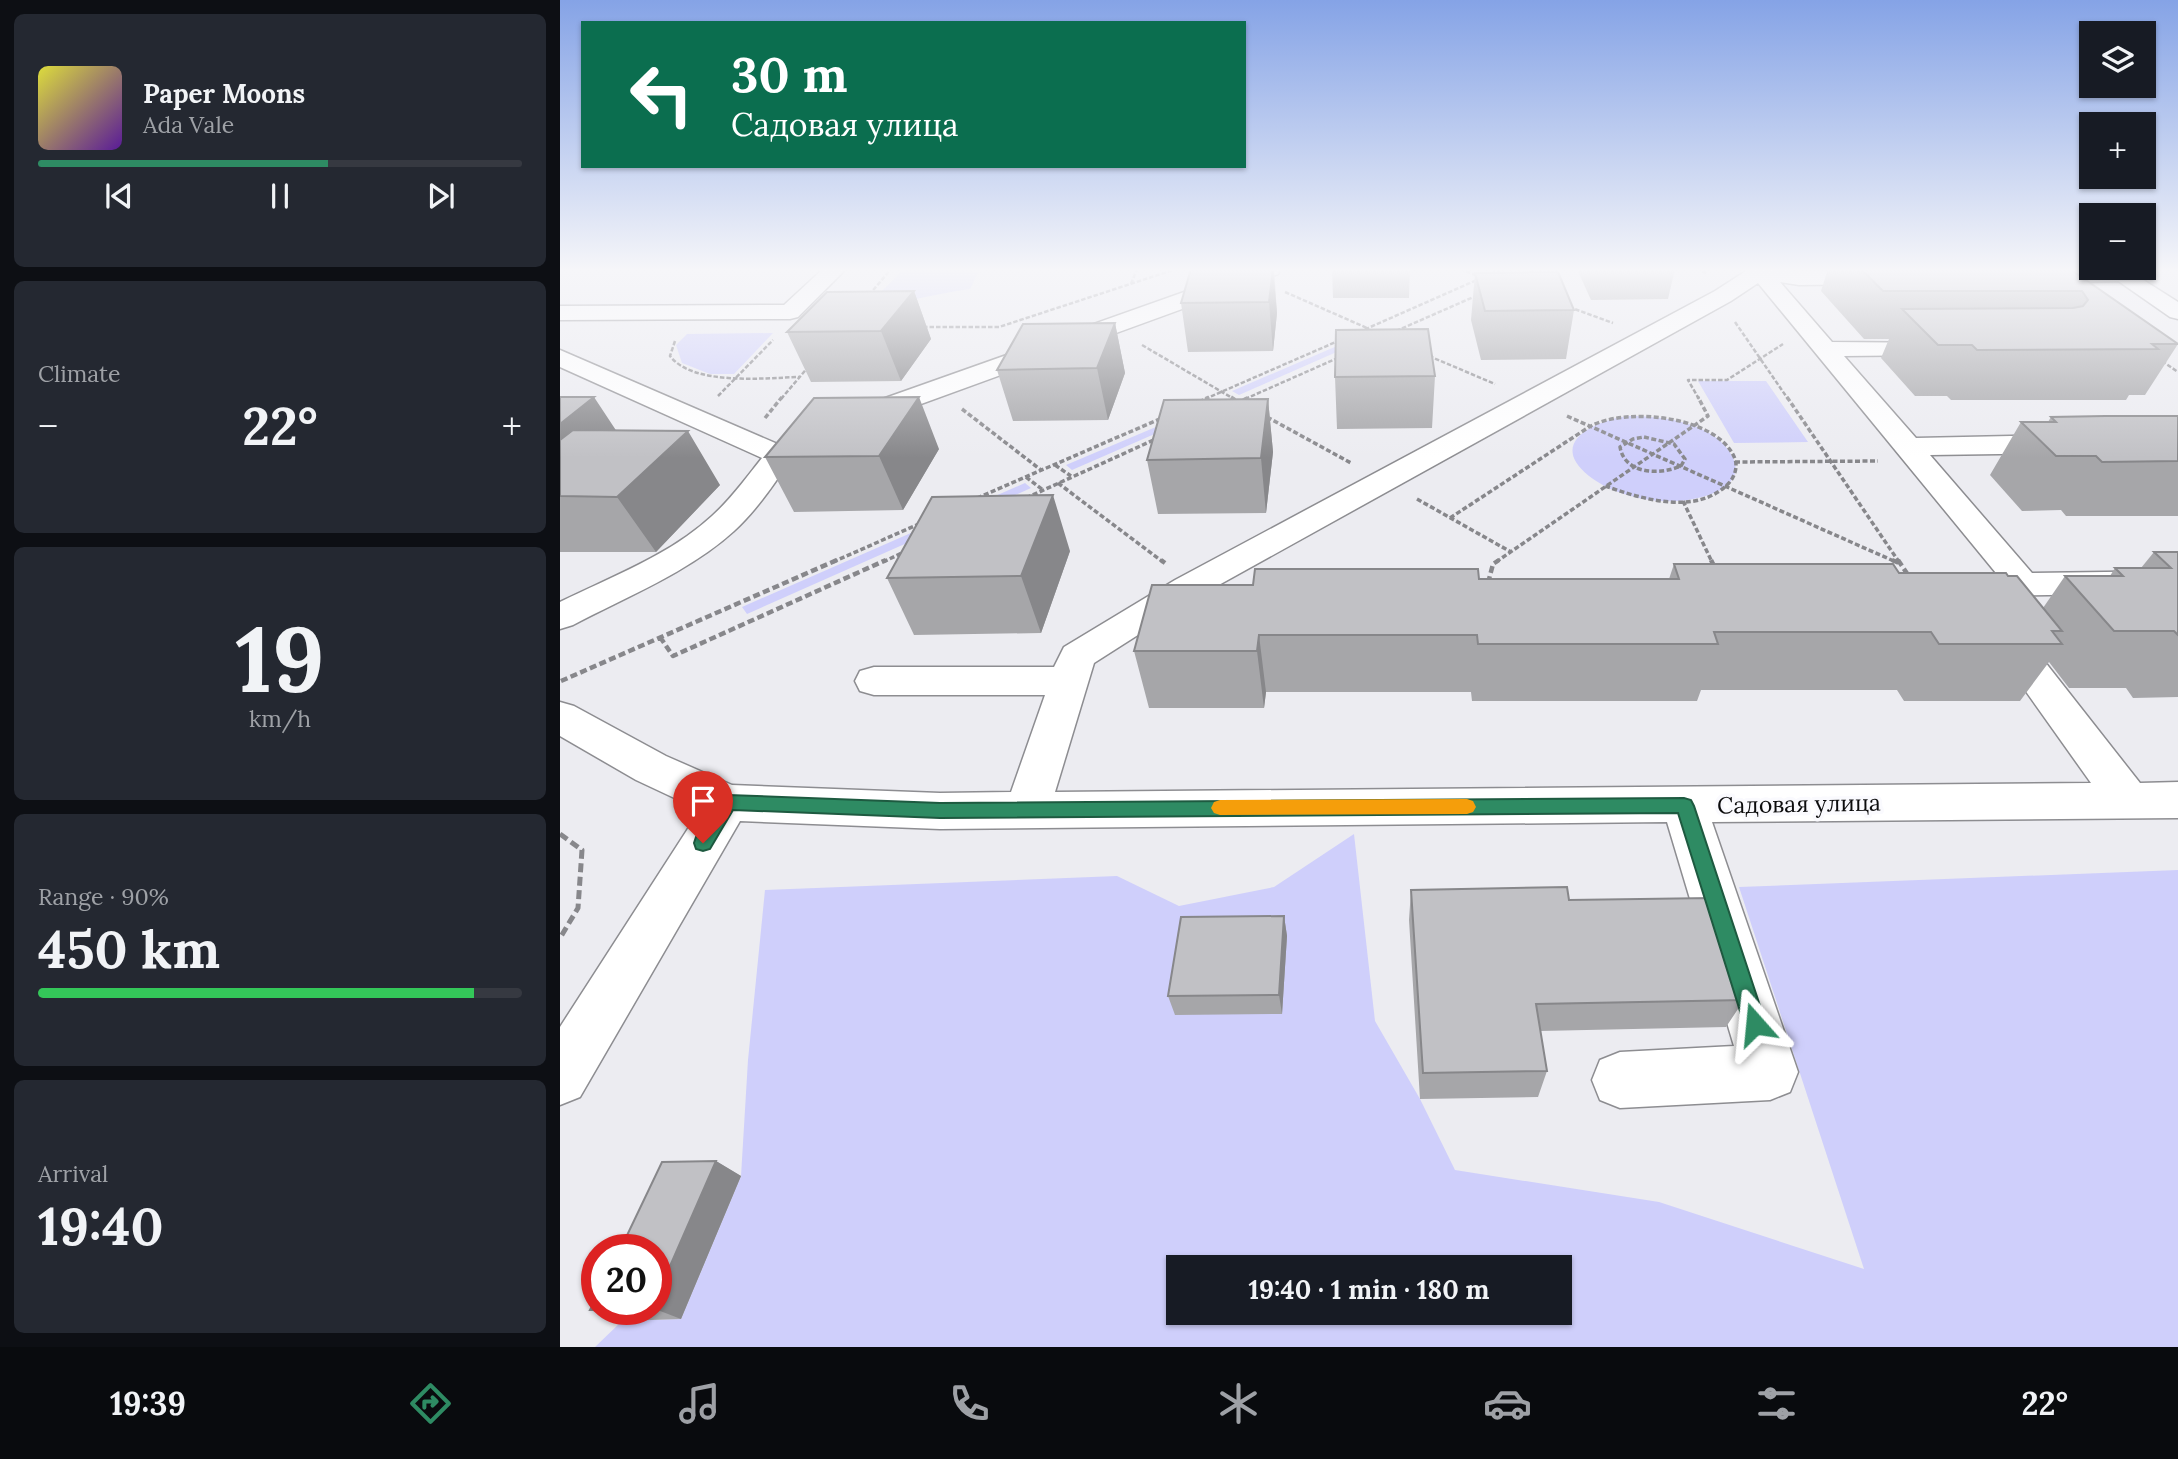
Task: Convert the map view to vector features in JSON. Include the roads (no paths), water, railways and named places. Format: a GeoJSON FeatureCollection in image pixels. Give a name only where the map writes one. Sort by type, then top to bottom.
{"type":"FeatureCollection","features":[{"type":"Feature","properties":{"kind":"street"},"geometry":{"type":"LineString","coordinates":[[839,424],[1096,332]]}},
{"type":"Feature","properties":{"kind":"street"},"geometry":{"type":"LineString","coordinates":[[1028,808],[1077,656],[1179,578],[1384,481],[1657,332]]}},
{"type":"Feature","properties":{"kind":"street"},"geometry":{"type":"LineString","coordinates":[[1810,332],[2023,584]]}},
{"type":"Feature","properties":{"kind":"street"},"geometry":{"type":"LineString","coordinates":[[1816,339],[1964,347]]}},
{"type":"Feature","properties":{"kind":"street"},"geometry":{"type":"LineString","coordinates":[[560,358],[746,440],[787,449],[713,532],[673,557],[560,617]]}},
{"type":"Feature","properties":{"kind":"street"},"geometry":{"type":"LineString","coordinates":[[1913,454],[2079,444]]}},
{"type":"Feature","properties":{"kind":"street"},"geometry":{"type":"LineString","coordinates":[[1907,574],[1967,586],[2178,582]]}},
{"type":"Feature","properties":{"kind":"street"},"geometry":{"type":"LineString","coordinates":[[1179,578],[1255,588]]}},
{"type":"Feature","properties":{"kind":"street"},"geometry":{"type":"LineString","coordinates":[[1967,586],[2129,801]]}},
{"type":"Feature","properties":{"kind":"street"},"geometry":{"type":"LineString","coordinates":[[874,681],[1068,681]]}},
{"type":"Feature","properties":{"kind":"street","name":"Садовая улица"},"geometry":{"type":"LineString","coordinates":[[560,717],[651,768],[728,803],[940,811],[1028,808],[1684,806],[2178,800]]}},
{"type":"Feature","properties":{"kind":"street"},"geometry":{"type":"LineString","coordinates":[[560,1077],[728,803]]}},
{"type":"Feature","properties":{"kind":"street"},"geometry":{"type":"LineString","coordinates":[[1620,1080],[1770,1072],[1684,806]]}}]}
